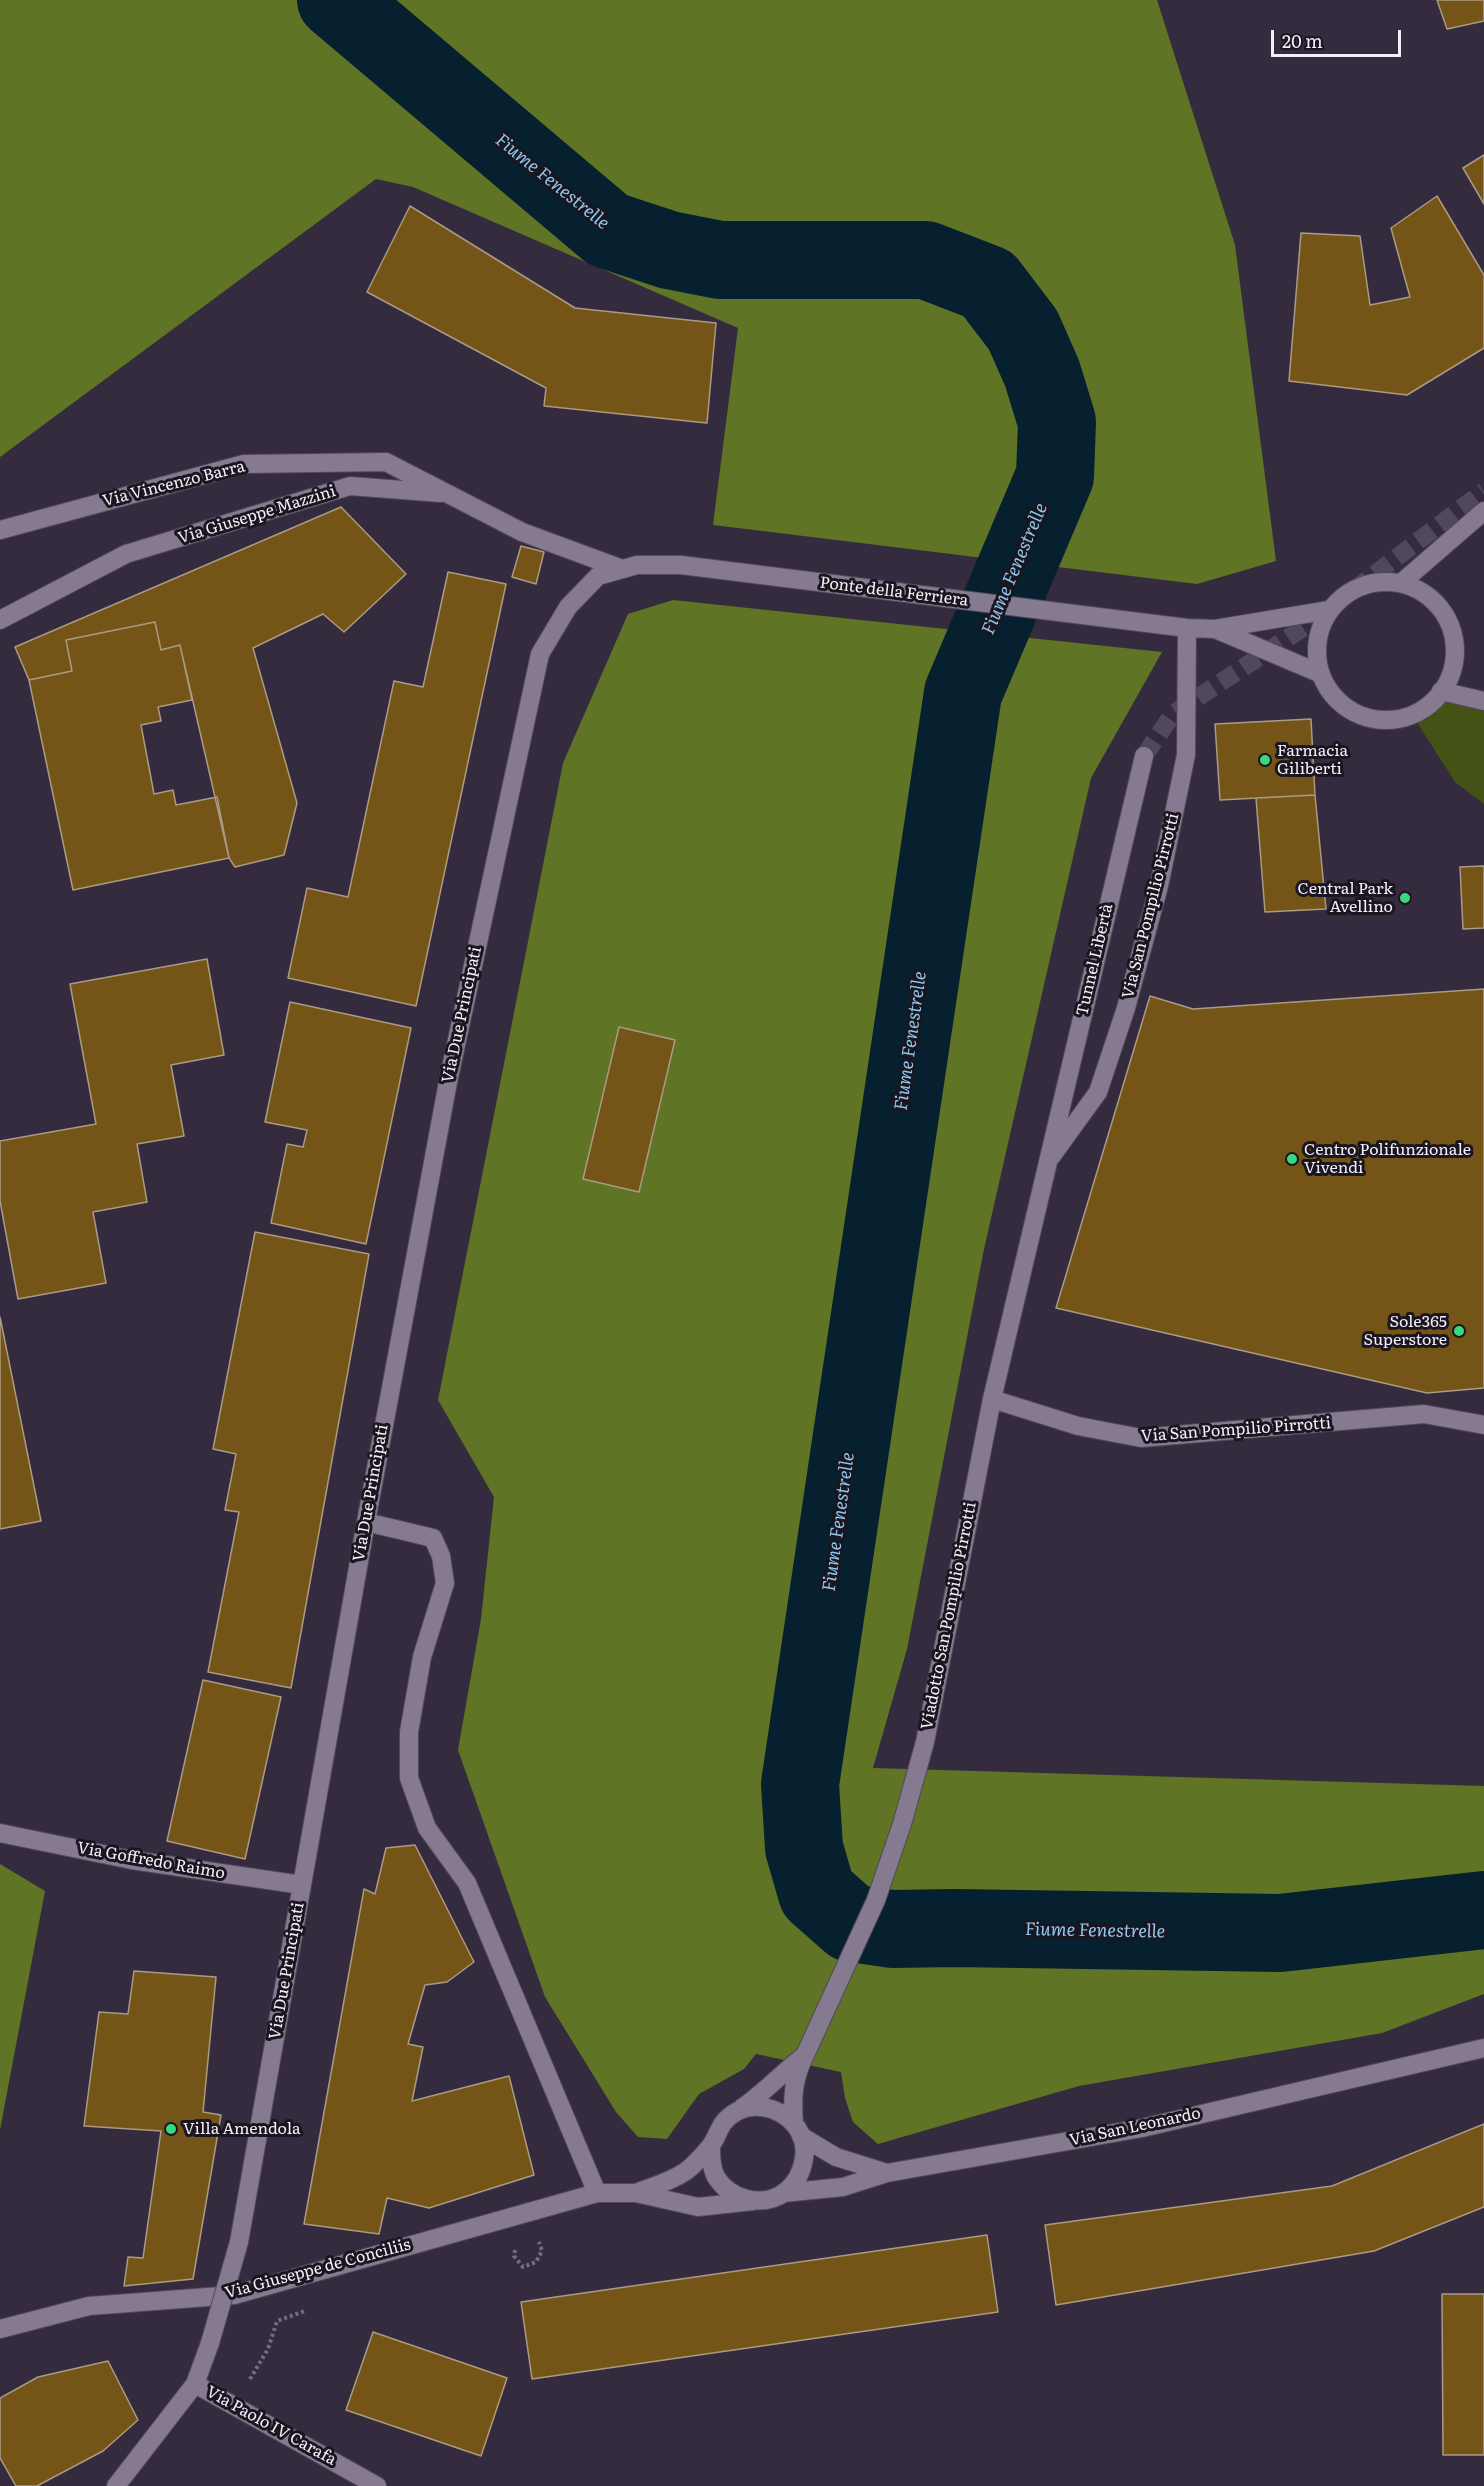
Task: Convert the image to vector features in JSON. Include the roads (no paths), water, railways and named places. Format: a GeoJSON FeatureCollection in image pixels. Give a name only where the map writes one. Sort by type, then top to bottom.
{"type":"FeatureCollection","features":[{"type":"Feature","properties":{"kind":"street","name":"Via Vincenzo Barra"},"geometry":{"type":"LineString","coordinates":[[0,530],[244,464],[386,462],[452,494]]}},
{"type":"Feature","properties":{"kind":"street","name":"Via Giuseppe Mazzini"},"geometry":{"type":"LineString","coordinates":[[0,620],[126,554],[350,486],[452,494],[522,532],[622,569]]}},
{"type":"Feature","properties":{"kind":"street"},"geometry":{"type":"LineString","coordinates":[[1401,583],[1484,511]]}},
{"type":"Feature","properties":{"kind":"street","name":"Via Due Principati"},"geometry":{"type":"LineString","coordinates":[[116,2486],[195,2384],[210,2343],[239,2242],[366,1522],[448,1082],[540,654],[568,607],[598,576],[637,565],[681,565]]}},
{"type":"Feature","properties":{"kind":"street","name":"Ponte della Ferriera"},"geometry":{"type":"LineString","coordinates":[[681,565],[1186,628],[1215,629]]}},
{"type":"Feature","properties":{"kind":"street"},"geometry":{"type":"LineString","coordinates":[[1377,581],[1401,583],[1419,589],[1438,604],[1451,625],[1456,650],[1452,674],[1433,702],[1413,716],[1391,721],[1366,718],[1350,711],[1331,695],[1319,673],[1316,649],[1318,632],[1329,610],[1346,593],[1377,581]]}},
{"type":"Feature","properties":{"kind":"street"},"geometry":{"type":"LineString","coordinates":[[1215,629],[1329,610]]}},
{"type":"Feature","properties":{"kind":"street","name":"Via San Pompilio Pirrotti"},"geometry":{"type":"LineString","coordinates":[[1046,1163],[1098,1092],[1126,1008],[1160,886],[1186,755],[1186,628]]}},
{"type":"Feature","properties":{"kind":"street"},"geometry":{"type":"LineString","coordinates":[[1215,629],[1319,673]]}},
{"type":"Feature","properties":{"kind":"street"},"geometry":{"type":"LineString","coordinates":[[1441,691],[1484,700]]}},
{"type":"Feature","properties":{"kind":"street","name":"Tunnel Libertà"},"geometry":{"type":"LineString","coordinates":[[1046,1163],[1144,756]]}},
{"type":"Feature","properties":{"kind":"street","name":"Viadotto San Pompilio Pirrotti"},"geometry":{"type":"LineString","coordinates":[[798,2130],[793,2102],[795,2074],[876,1900],[902,1824],[925,1742],[992,1399],[1046,1163]]}},
{"type":"Feature","properties":{"kind":"street","name":"Via San Pompilio Pirrotti"},"geometry":{"type":"LineString","coordinates":[[992,1399],[1077,1426],[1141,1438],[1424,1414],[1484,1425]]}},
{"type":"Feature","properties":{"kind":"street"},"geometry":{"type":"LineString","coordinates":[[366,1522],[433,1538],[441,1556],[445,1583],[422,1658],[409,1732],[409,1778],[426,1828],[467,1883],[597,2193],[636,2193],[698,2207],[768,2200],[783,2193],[795,2183],[803,2168],[805,2153],[798,2130]]}},
{"type":"Feature","properties":{"kind":"street","name":"Via Goffredo Raimo"},"geometry":{"type":"LineString","coordinates":[[0,1833],[132,1860],[302,1885]]}},
{"type":"Feature","properties":{"kind":"street","name":"Via San Leonardo"},"geometry":{"type":"LineString","coordinates":[[783,2193],[843,2187],[887,2173],[1142,2128],[1484,2048]]}},
{"type":"Feature","properties":{"kind":"street"},"geometry":{"type":"LineString","coordinates":[[636,2193],[684,2173],[711,2145],[726,2119],[761,2095],[808,2049]]}},
{"type":"Feature","properties":{"kind":"street"},"geometry":{"type":"LineString","coordinates":[[738,2111],[753,2107],[768,2108],[783,2114],[798,2130],[836,2157],[887,2173]]}},
{"type":"Feature","properties":{"kind":"street"},"geometry":{"type":"LineString","coordinates":[[711,2145],[711,2161],[716,2176],[725,2187],[738,2196],[753,2201]]}},
{"type":"Feature","properties":{"kind":"street","name":"Via Giuseppe de Conciliis"},"geometry":{"type":"LineString","coordinates":[[0,2329],[89,2306],[234,2295],[597,2193]]}},
{"type":"Feature","properties":{"kind":"street","name":"Via Paolo IV Carafa"},"geometry":{"type":"LineString","coordinates":[[195,2384],[377,2486]]}},
{"type":"Feature","properties":{"kind":"waterway","name":"Fiume Fenestrelle"},"geometry":{"type":"LineString","coordinates":[[336,0],[608,230],[669,250],[720,260],[926,260],[988,284],[1023,330],[1042,373],[1057,422],[1055,476],[963,693],[800,1784],[804,1848],[817,1893],[851,1923],[892,1929],[1280,1933],[1484,1910]]}},
{"type":"Feature","properties":{"kind":"tunnel"},"geometry":{"type":"LineString","coordinates":[[1144,756],[1173,714],[1312,622],[1484,491]]}},
{"type":"Feature","properties":{"kind":"place","name":"Farmacia Giliberti"},"geometry":{"type":"Point","coordinates":[1265,760]}},
{"type":"Feature","properties":{"kind":"place","name":"Central Park Avellino"},"geometry":{"type":"Point","coordinates":[1405,898]}},
{"type":"Feature","properties":{"kind":"place","name":"Centro Polifunzionale Vivendi"},"geometry":{"type":"Point","coordinates":[1292,1159]}},
{"type":"Feature","properties":{"kind":"place","name":"Sole365 Superstore"},"geometry":{"type":"Point","coordinates":[1459,1331]}},
{"type":"Feature","properties":{"kind":"place","name":"Villa Amendola"},"geometry":{"type":"Point","coordinates":[171,2129]}}]}
